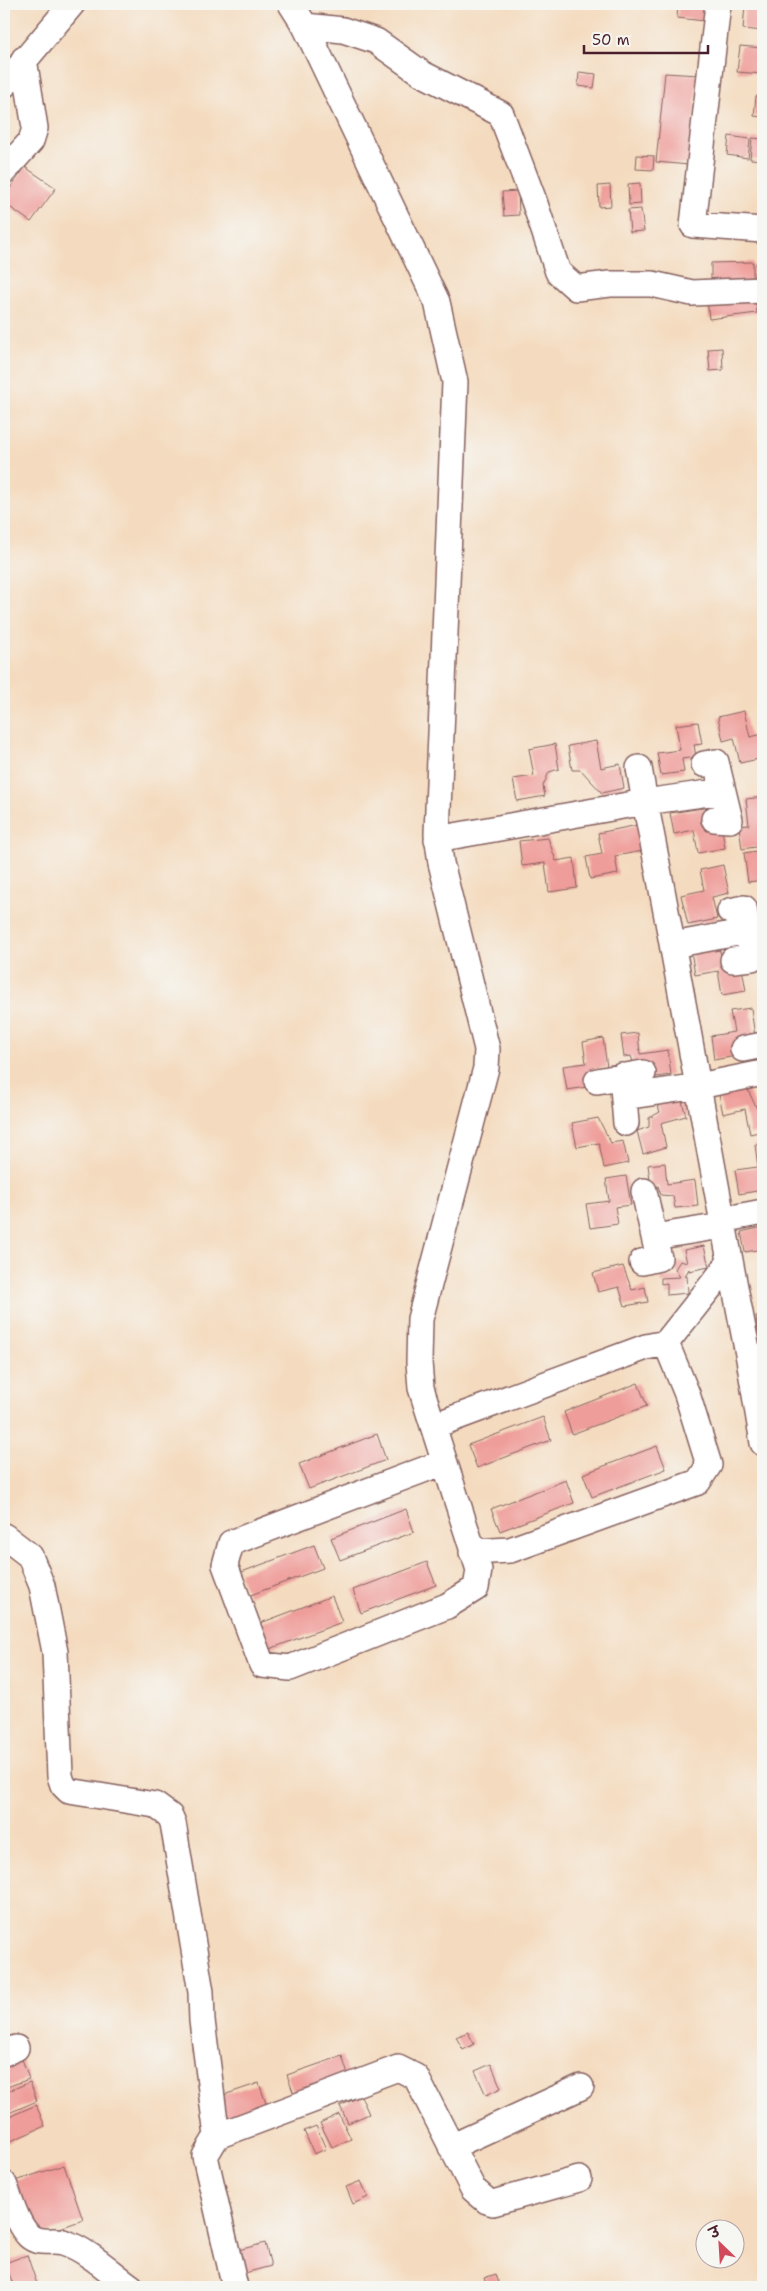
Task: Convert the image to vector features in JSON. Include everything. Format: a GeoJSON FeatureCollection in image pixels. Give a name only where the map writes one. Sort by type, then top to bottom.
{"type":"FeatureCollection","features":[{"type":"Feature","properties":{"kind":"street"},"geometry":{"type":"LineString","coordinates":[[4,84],[72,4]]}},
{"type":"Feature","properties":{"kind":"street"},"geometry":{"type":"LineString","coordinates":[[292,4],[305,26],[437,302],[455,382],[437,839],[441,863],[487,1049],[486,1068],[420,1319],[419,1362],[421,1388],[479,1570],[476,1588],[447,1606],[290,1668],[262,1665],[225,1565],[231,1543],[444,1462]]}},
{"type":"Feature","properties":{"kind":"street"},"geometry":{"type":"LineString","coordinates":[[718,4],[693,225],[763,230]]}},
{"type":"Feature","properties":{"kind":"street"},"geometry":{"type":"LineString","coordinates":[[305,26],[344,30],[376,41],[421,73],[501,114],[534,200],[558,272],[576,288],[610,284],[652,284],[692,292],[763,290]]}},
{"type":"Feature","properties":{"kind":"street"},"geometry":{"type":"LineString","coordinates":[[4,170],[31,141],[35,128],[24,59]]}},
{"type":"Feature","properties":{"kind":"street"},"geometry":{"type":"LineString","coordinates":[[704,764],[716,762],[730,820],[714,819]]}},
{"type":"Feature","properties":{"kind":"street"},"geometry":{"type":"LineString","coordinates":[[639,768],[699,1086],[722,1223],[738,1302],[756,1357],[763,1443]]}},
{"type":"Feature","properties":{"kind":"street"},"geometry":{"type":"LineString","coordinates":[[437,839],[644,802],[723,791]]}},
{"type":"Feature","properties":{"kind":"street"},"geometry":{"type":"LineString","coordinates":[[730,911],[744,908],[752,958],[733,960]]}},
{"type":"Feature","properties":{"kind":"street"},"geometry":{"type":"LineString","coordinates":[[673,945],[748,931]]}},
{"type":"Feature","properties":{"kind":"street"},"geometry":{"type":"LineString","coordinates":[[597,1081],[699,1086],[763,1073]]}},
{"type":"Feature","properties":{"kind":"street"},"geometry":{"type":"LineString","coordinates":[[627,1123],[630,1082]]}},
{"type":"Feature","properties":{"kind":"street"},"geometry":{"type":"LineString","coordinates":[[642,1262],[659,1258],[654,1237],[654,1202]]}},
{"type":"Feature","properties":{"kind":"street"},"geometry":{"type":"LineString","coordinates":[[654,1237],[722,1223],[763,1212]]}},
{"type":"Feature","properties":{"kind":"street"},"geometry":{"type":"LineString","coordinates":[[433,1426],[646,1347],[666,1343],[696,1302],[730,1262]]}},
{"type":"Feature","properties":{"kind":"street"},"geometry":{"type":"LineString","coordinates":[[696,1302],[738,1302]]}},
{"type":"Feature","properties":{"kind":"street"},"geometry":{"type":"LineString","coordinates":[[472,1552],[510,1550],[698,1482],[708,1465],[687,1394],[666,1343]]}},
{"type":"Feature","properties":{"kind":"street"},"geometry":{"type":"LineString","coordinates":[[4,1536],[30,1556],[42,1586],[56,1652],[60,1776],[63,1785],[69,1791],[155,1805],[170,1816],[173,1823],[201,1992],[202,2021],[217,2136],[205,2156],[235,2287]]}},
{"type":"Feature","properties":{"kind":"street"},"geometry":{"type":"LineString","coordinates":[[217,2136],[398,2068],[416,2077],[472,2189],[487,2201],[493,2203],[579,2179]]}},
{"type":"Feature","properties":{"kind":"street"},"geometry":{"type":"LineString","coordinates":[[451,2147],[581,2087]]}},
{"type":"Feature","properties":{"kind":"street"},"geometry":{"type":"LineString","coordinates":[[4,2184],[23,2229],[31,2238],[45,2242],[61,2241],[81,2251],[131,2287]]}},
{"type":"Feature","properties":{"kind":"building"},"geometry":{"type":"Polygon","coordinates":[[[678,4],[707,4],[705,21],[677,18],[678,4]]]}},
{"type":"Feature","properties":{"kind":"building"},"geometry":{"type":"Polygon","coordinates":[[[745,4],[763,5],[763,31],[743,29],[745,4]]]}},
{"type":"Feature","properties":{"kind":"building"},"geometry":{"type":"Polygon","coordinates":[[[740,46],[763,48],[763,74],[737,72],[740,46]]]}},
{"type":"Feature","properties":{"kind":"building"},"geometry":{"type":"Polygon","coordinates":[[[579,72],[596,74],[594,88],[578,86],[579,72]]]}},
{"type":"Feature","properties":{"kind":"building"},"geometry":{"type":"Polygon","coordinates":[[[665,73],[698,75],[689,165],[656,162],[665,73]]]}},
{"type":"Feature","properties":{"kind":"building"},"geometry":{"type":"Polygon","coordinates":[[[756,96],[763,97],[763,117],[754,116],[756,96]]]}},
{"type":"Feature","properties":{"kind":"building"},"geometry":{"type":"Polygon","coordinates":[[[729,136],[750,139],[748,158],[727,155],[729,136]]]}},
{"type":"Feature","properties":{"kind":"building"},"geometry":{"type":"Polygon","coordinates":[[[752,138],[763,139],[763,160],[750,159],[752,138]]]}},
{"type":"Feature","properties":{"kind":"building"},"geometry":{"type":"Polygon","coordinates":[[[637,155],[654,156],[653,170],[636,169],[637,155]]]}},
{"type":"Feature","properties":{"kind":"building"},"geometry":{"type":"Polygon","coordinates":[[[25,167],[56,188],[31,222],[4,203],[4,197],[25,167]]]}},
{"type":"Feature","properties":{"kind":"building"},"geometry":{"type":"Polygon","coordinates":[[[640,183],[641,204],[629,205],[628,184],[640,183]]]}},
{"type":"Feature","properties":{"kind":"building"},"geometry":{"type":"Polygon","coordinates":[[[610,185],[611,206],[599,207],[598,186],[610,185]]]}},
{"type":"Feature","properties":{"kind":"building"},"geometry":{"type":"Polygon","coordinates":[[[518,191],[519,215],[504,216],[502,192],[518,191]]]}},
{"type":"Feature","properties":{"kind":"building"},"geometry":{"type":"Polygon","coordinates":[[[641,209],[644,231],[630,232],[628,210],[641,209]]]}},
{"type":"Feature","properties":{"kind":"building"},"geometry":{"type":"Polygon","coordinates":[[[753,262],[753,283],[711,284],[711,263],[753,262]]]}},
{"type":"Feature","properties":{"kind":"building"},"geometry":{"type":"Polygon","coordinates":[[[756,263],[763,263],[763,280],[757,280],[756,263]]]}},
{"type":"Feature","properties":{"kind":"building"},"geometry":{"type":"Polygon","coordinates":[[[755,294],[757,313],[709,319],[707,299],[755,294]]]}},
{"type":"Feature","properties":{"kind":"building"},"geometry":{"type":"Polygon","coordinates":[[[722,348],[723,370],[710,371],[708,349],[722,348]]]}},
{"type":"Feature","properties":{"kind":"building"},"geometry":{"type":"Polygon","coordinates":[[[744,711],[750,737],[763,734],[763,758],[740,763],[734,738],[723,741],[718,717],[744,711]]]}},
{"type":"Feature","properties":{"kind":"building"},"geometry":{"type":"Polygon","coordinates":[[[698,722],[702,744],[694,745],[696,757],[682,759],[684,772],[661,775],[657,753],[680,750],[676,725],[698,722]]]}},
{"type":"Feature","properties":{"kind":"building"},"geometry":{"type":"Polygon","coordinates":[[[596,741],[601,768],[620,764],[624,788],[602,793],[581,770],[572,770],[568,746],[596,741]]]}},
{"type":"Feature","properties":{"kind":"building"},"geometry":{"type":"Polygon","coordinates":[[[555,744],[559,769],[549,772],[543,786],[545,796],[517,801],[513,779],[534,776],[529,749],[555,744]]]}},
{"type":"Feature","properties":{"kind":"building"},"geometry":{"type":"Polygon","coordinates":[[[763,797],[763,846],[742,849],[739,826],[749,825],[746,799],[763,797]]]}},
{"type":"Feature","properties":{"kind":"building"},"geometry":{"type":"Polygon","coordinates":[[[703,808],[707,831],[722,828],[725,848],[698,853],[694,830],[674,834],[670,813],[703,808]]]}},
{"type":"Feature","properties":{"kind":"building"},"geometry":{"type":"Polygon","coordinates":[[[638,825],[643,851],[615,856],[618,874],[590,879],[586,857],[602,854],[598,833],[638,825]]]}},
{"type":"Feature","properties":{"kind":"building"},"geometry":{"type":"Polygon","coordinates":[[[548,838],[556,861],[574,858],[577,888],[549,892],[545,863],[522,866],[519,841],[548,838]]]}},
{"type":"Feature","properties":{"kind":"building"},"geometry":{"type":"Polygon","coordinates":[[[763,850],[763,880],[748,882],[744,853],[763,850]]]}},
{"type":"Feature","properties":{"kind":"building"},"geometry":{"type":"Polygon","coordinates":[[[723,865],[729,893],[712,897],[717,919],[688,925],[681,895],[704,890],[700,870],[723,865]]]}},
{"type":"Feature","properties":{"kind":"building"},"geometry":{"type":"Polygon","coordinates":[[[717,946],[730,971],[742,968],[746,991],[722,995],[718,971],[695,975],[691,951],[717,946]]]}},
{"type":"Feature","properties":{"kind":"building"},"geometry":{"type":"Polygon","coordinates":[[[751,1008],[755,1037],[742,1055],[714,1060],[711,1036],[734,1032],[730,1011],[751,1008]]]}},
{"type":"Feature","properties":{"kind":"building"},"geometry":{"type":"Polygon","coordinates":[[[638,1033],[640,1054],[668,1050],[671,1075],[648,1078],[634,1065],[631,1056],[624,1057],[621,1035],[638,1033]]]}},
{"type":"Feature","properties":{"kind":"building"},"geometry":{"type":"Polygon","coordinates":[[[603,1038],[607,1067],[592,1069],[594,1086],[567,1090],[563,1066],[586,1063],[583,1042],[603,1038]]]}},
{"type":"Feature","properties":{"kind":"building"},"geometry":{"type":"Polygon","coordinates":[[[745,1084],[757,1109],[763,1108],[763,1131],[750,1134],[745,1109],[723,1114],[718,1089],[745,1084]]]}},
{"type":"Feature","properties":{"kind":"building"},"geometry":{"type":"Polygon","coordinates":[[[680,1094],[686,1116],[661,1123],[666,1147],[643,1154],[637,1131],[649,1127],[649,1118],[660,1112],[657,1103],[680,1094]]]}},
{"type":"Feature","properties":{"kind":"building"},"geometry":{"type":"Polygon","coordinates":[[[598,1118],[611,1143],[623,1141],[628,1163],[604,1168],[599,1143],[577,1147],[572,1123],[598,1118]]]}},
{"type":"Feature","properties":{"kind":"building"},"geometry":{"type":"Polygon","coordinates":[[[763,1144],[763,1190],[739,1194],[735,1170],[758,1167],[755,1145],[763,1144]]]}},
{"type":"Feature","properties":{"kind":"building"},"geometry":{"type":"Polygon","coordinates":[[[665,1163],[667,1184],[695,1180],[698,1206],[675,1208],[673,1196],[661,1195],[658,1186],[651,1187],[648,1165],[665,1163]]]}},
{"type":"Feature","properties":{"kind":"building"},"geometry":{"type":"Polygon","coordinates":[[[626,1176],[631,1205],[615,1207],[618,1224],[590,1228],[586,1204],[609,1201],[606,1179],[626,1176]]]}},
{"type":"Feature","properties":{"kind":"building"},"geometry":{"type":"Polygon","coordinates":[[[763,1227],[763,1249],[745,1252],[741,1232],[763,1227]]]}},
{"type":"Feature","properties":{"kind":"building"},"geometry":{"type":"Polygon","coordinates":[[[704,1246],[709,1267],[689,1271],[689,1269],[685,1276],[687,1276],[688,1293],[667,1295],[667,1283],[661,1284],[661,1278],[680,1277],[675,1269],[680,1261],[687,1263],[684,1250],[704,1246]]]}},
{"type":"Feature","properties":{"kind":"building"},"geometry":{"type":"Polygon","coordinates":[[[623,1266],[632,1290],[645,1287],[648,1302],[625,1306],[619,1287],[598,1292],[593,1273],[623,1266]]]}},
{"type":"Feature","properties":{"kind":"building"},"geometry":{"type":"Polygon","coordinates":[[[763,1314],[763,1332],[758,1333],[756,1316],[763,1314]]]}},
{"type":"Feature","properties":{"kind":"building"},"geometry":{"type":"Polygon","coordinates":[[[638,1383],[647,1406],[572,1434],[564,1412],[638,1383]]]}},
{"type":"Feature","properties":{"kind":"building"},"geometry":{"type":"Polygon","coordinates":[[[543,1417],[551,1440],[477,1468],[468,1445],[543,1417]]]}},
{"type":"Feature","properties":{"kind":"building"},"geometry":{"type":"Polygon","coordinates":[[[377,1434],[386,1460],[309,1489],[299,1464],[377,1434]]]}},
{"type":"Feature","properties":{"kind":"building"},"geometry":{"type":"Polygon","coordinates":[[[657,1446],[666,1469],[592,1497],[583,1474],[657,1446]]]}},
{"type":"Feature","properties":{"kind":"building"},"geometry":{"type":"Polygon","coordinates":[[[566,1480],[574,1503],[500,1531],[491,1509],[566,1480]]]}},
{"type":"Feature","properties":{"kind":"building"},"geometry":{"type":"Polygon","coordinates":[[[406,1509],[414,1532],[340,1560],[331,1538],[406,1509]]]}},
{"type":"Feature","properties":{"kind":"building"},"geometry":{"type":"Polygon","coordinates":[[[314,1545],[323,1568],[248,1596],[239,1573],[314,1545]]]}},
{"type":"Feature","properties":{"kind":"building"},"geometry":{"type":"Polygon","coordinates":[[[427,1562],[436,1585],[361,1613],[353,1590],[427,1562]]]}},
{"type":"Feature","properties":{"kind":"building"},"geometry":{"type":"Polygon","coordinates":[[[332,1596],[342,1622],[267,1650],[258,1624],[332,1596]]]}},
{"type":"Feature","properties":{"kind":"building"},"geometry":{"type":"Polygon","coordinates":[[[468,2032],[474,2044],[463,2050],[456,2037],[468,2032]]]}},
{"type":"Feature","properties":{"kind":"building"},"geometry":{"type":"Polygon","coordinates":[[[21,2056],[29,2079],[4,2088],[4,2062],[21,2056]]]}},
{"type":"Feature","properties":{"kind":"building"},"geometry":{"type":"Polygon","coordinates":[[[342,2056],[351,2084],[297,2103],[287,2075],[342,2056]]]}},
{"type":"Feature","properties":{"kind":"building"},"geometry":{"type":"Polygon","coordinates":[[[491,2064],[501,2088],[486,2095],[475,2071],[491,2064]]]}},
{"type":"Feature","properties":{"kind":"building"},"geometry":{"type":"Polygon","coordinates":[[[30,2082],[37,2101],[4,2115],[4,2093],[30,2082]]]}},
{"type":"Feature","properties":{"kind":"building"},"geometry":{"type":"Polygon","coordinates":[[[259,2083],[269,2112],[228,2126],[218,2097],[259,2083]]]}},
{"type":"Feature","properties":{"kind":"building"},"geometry":{"type":"Polygon","coordinates":[[[361,2096],[369,2114],[348,2123],[340,2106],[361,2096]]]}},
{"type":"Feature","properties":{"kind":"building"},"geometry":{"type":"Polygon","coordinates":[[[36,2105],[45,2126],[4,2144],[4,2119],[36,2105]]]}},
{"type":"Feature","properties":{"kind":"building"},"geometry":{"type":"Polygon","coordinates":[[[339,2114],[351,2139],[332,2147],[320,2123],[339,2114]]]}},
{"type":"Feature","properties":{"kind":"building"},"geometry":{"type":"Polygon","coordinates":[[[316,2126],[326,2149],[314,2154],[304,2131],[316,2126]]]}},
{"type":"Feature","properties":{"kind":"building"},"geometry":{"type":"Polygon","coordinates":[[[64,2165],[83,2220],[34,2237],[15,2181],[64,2165]]]}},
{"type":"Feature","properties":{"kind":"building"},"geometry":{"type":"Polygon","coordinates":[[[361,2181],[368,2197],[353,2204],[346,2187],[361,2181]]]}},
{"type":"Feature","properties":{"kind":"building"},"geometry":{"type":"Polygon","coordinates":[[[265,2243],[271,2266],[241,2274],[235,2251],[265,2243]]]}},
{"type":"Feature","properties":{"kind":"building"},"geometry":{"type":"Polygon","coordinates":[[[27,2255],[38,2287],[14,2287],[5,2263],[27,2255]]]}},
{"type":"Feature","properties":{"kind":"building"},"geometry":{"type":"Polygon","coordinates":[[[496,2274],[500,2287],[487,2287],[484,2278],[496,2274]]]}}]}
